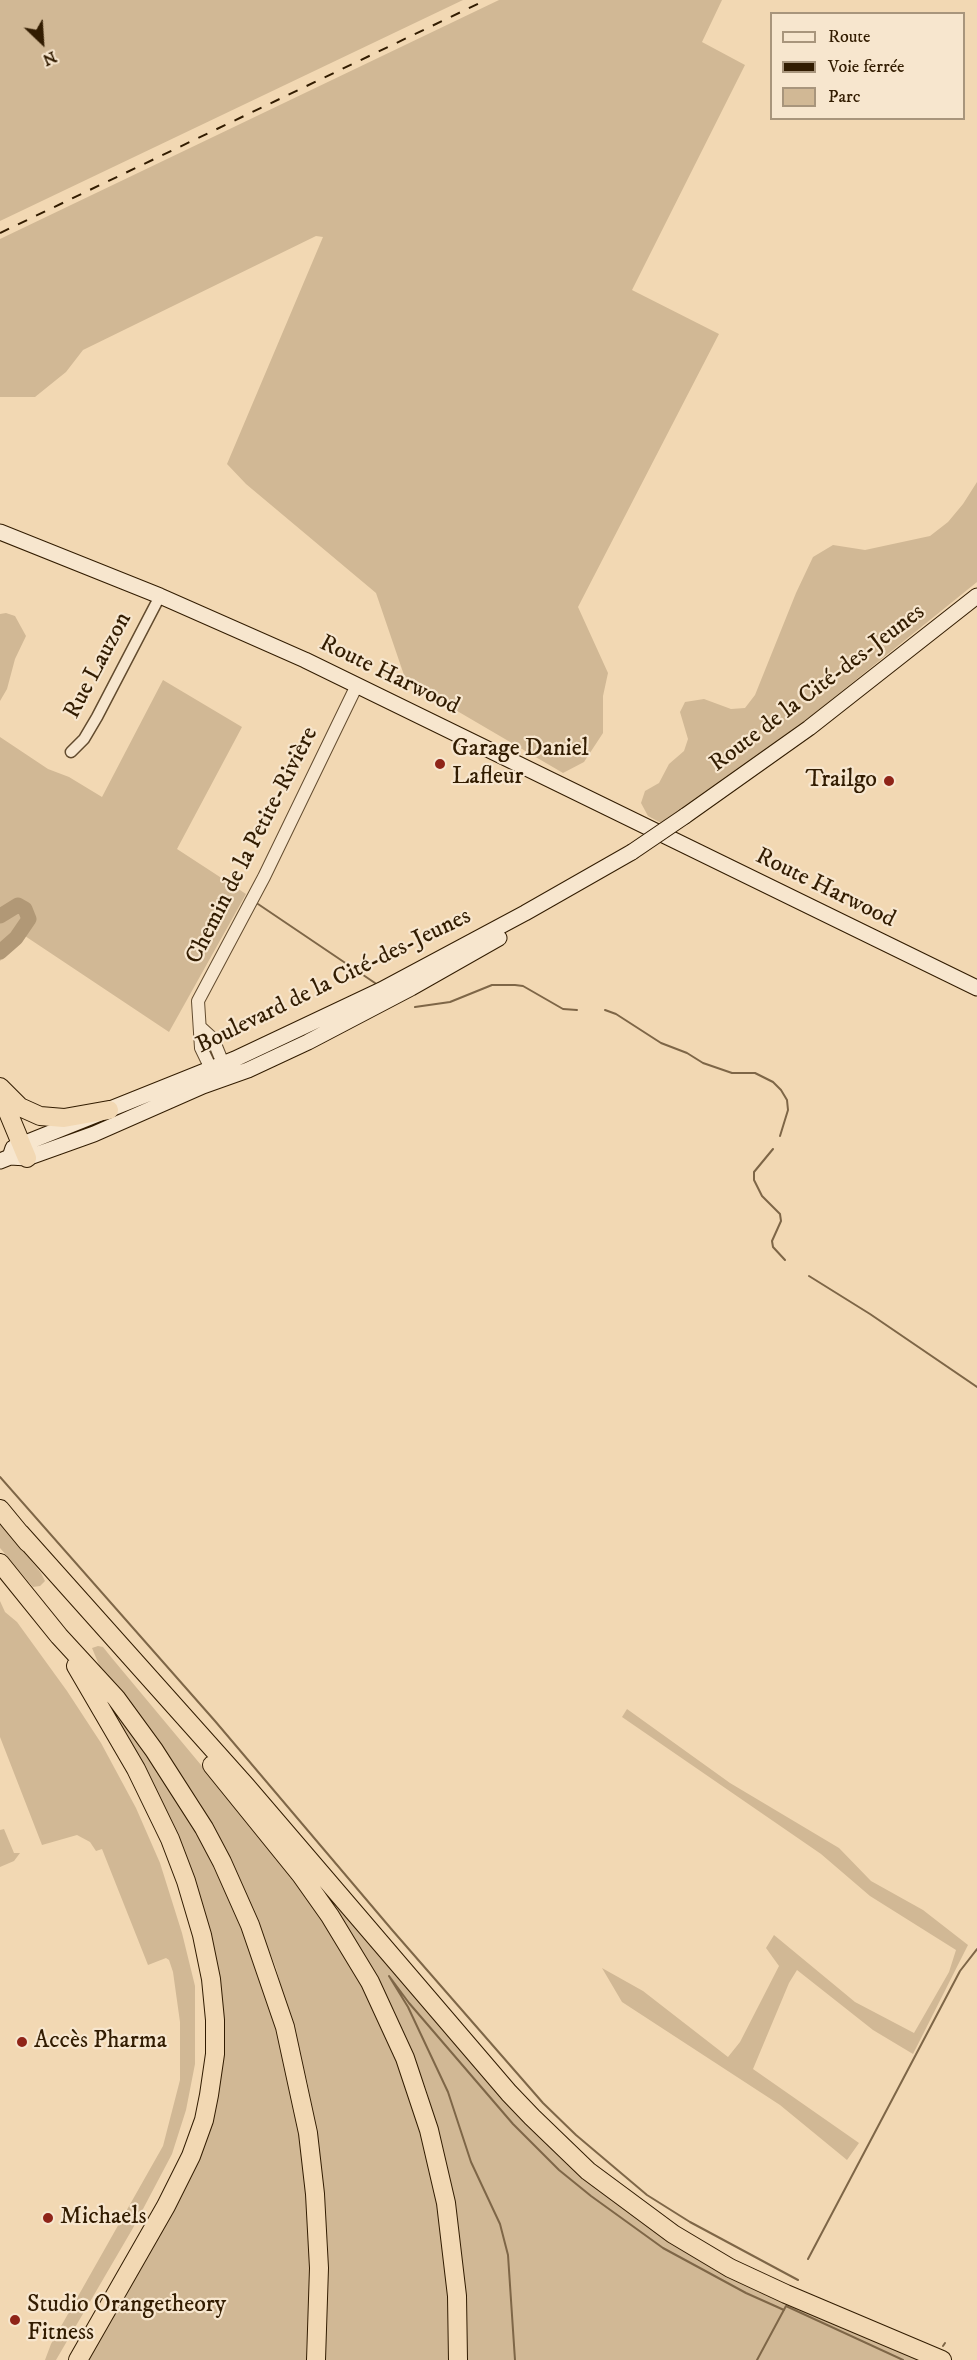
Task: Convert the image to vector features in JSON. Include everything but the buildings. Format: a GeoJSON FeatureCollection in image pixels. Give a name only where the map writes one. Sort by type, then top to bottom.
{"type":"FeatureCollection","features":[{"type":"Feature","properties":{"kind":"highway"},"geometry":{"type":"LineString","coordinates":[[0,1087],[20,1107],[40,1116],[64,1118],[109,1110]]}},
{"type":"Feature","properties":{"kind":"highway"},"geometry":{"type":"LineString","coordinates":[[0,1093],[14,1154]]}},
{"type":"Feature","properties":{"kind":"highway"},"geometry":{"type":"LineString","coordinates":[[0,1117],[14,1154]]}},
{"type":"Feature","properties":{"kind":"highway"},"geometry":{"type":"LineString","coordinates":[[0,1509],[301,1875],[330,1916],[366,1976],[405,2058],[424,2112],[437,2160],[453,2252],[458,2308],[458,2360]]}},
{"type":"Feature","properties":{"kind":"highway"},"geometry":{"type":"LineString","coordinates":[[20,1533],[246,1786],[509,2093],[588,2171],[648,2217],[730,2268],[942,2360]]}},
{"type":"Feature","properties":{"kind":"highway"},"geometry":{"type":"LineString","coordinates":[[0,1563],[59,1636],[121,1705],[190,1804],[231,1882],[270,1980],[300,2092],[313,2171],[320,2268],[316,2360]]}},
{"type":"Feature","properties":{"kind":"highway"},"geometry":{"type":"LineString","coordinates":[[59,1636],[136,1768],[170,1839],[186,1881],[202,1935],[211,1979],[215,2020],[214,2066],[209,2095],[204,2120],[191,2156],[162,2214],[78,2360]]}},
{"type":"Feature","properties":{"kind":"main road","name":"Route Harwood"},"geometry":{"type":"LineString","coordinates":[[0,532],[160,596],[357,685],[977,988]]}},
{"type":"Feature","properties":{"kind":"main road","name":"Route de la Cité-des-Jeunes"},"geometry":{"type":"LineString","coordinates":[[685,816],[837,707],[977,596]]}},
{"type":"Feature","properties":{"kind":"main road","name":"Boulevard de la Cité-des-Jeunes"},"geometry":{"type":"LineString","coordinates":[[14,1154],[94,1134],[220,1073],[381,990],[602,870],[685,816]]}},
{"type":"Feature","properties":{"kind":"main road","name":"Boulevard de la Cité-des-Jeunes"},"geometry":{"type":"LineString","coordinates":[[14,1154],[109,1110],[220,1073]]}},
{"type":"Feature","properties":{"kind":"street","name":"Rue Lauzon"},"geometry":{"type":"LineString","coordinates":[[71,752],[84,739],[97,717],[160,596]]}},
{"type":"Feature","properties":{"kind":"street","name":"Chemin de la Petite-Rivière"},"geometry":{"type":"LineString","coordinates":[[220,1073],[213,1039],[201,1028],[198,1001],[264,877],[357,685]]}},
{"type":"Feature","properties":{"kind":"green space"},"geometry":{"type":"Polygon","coordinates":[[[0,0],[463,0],[0,221],[0,0]]]}},
{"type":"Feature","properties":{"kind":"green space"},"geometry":{"type":"Polygon","coordinates":[[[499,0],[722,0],[702,42],[745,65],[632,290],[719,334],[578,607],[608,673],[603,696],[603,733],[584,762],[563,773],[406,681],[376,593],[246,484],[227,464],[323,237],[316,236],[83,350],[66,372],[35,397],[0,397],[0,239],[499,0]]]}},
{"type":"Feature","properties":{"kind":"green space"},"geometry":{"type":"Polygon","coordinates":[[[977,482],[977,582],[811,716],[663,824],[648,816],[641,803],[645,791],[659,783],[669,764],[684,751],[688,739],[680,712],[685,702],[704,699],[731,709],[745,708],[755,695],[813,557],[833,545],[865,550],[930,536],[948,522],[977,482]]]}},
{"type":"Feature","properties":{"kind":"green space"},"geometry":{"type":"Polygon","coordinates":[[[0,614],[15,616],[26,636],[15,659],[7,689],[0,701],[0,614]]]}},
{"type":"Feature","properties":{"kind":"green space"},"geometry":{"type":"Polygon","coordinates":[[[163,680],[242,727],[177,849],[246,894],[169,1032],[25,936],[0,961],[0,737],[48,769],[69,777],[102,797],[163,680]]]}},
{"type":"Feature","properties":{"kind":"green space"},"geometry":{"type":"Polygon","coordinates":[[[0,1522],[41,1573],[45,1581],[40,1586],[33,1587],[0,1548],[0,1522]]]}},
{"type":"Feature","properties":{"kind":"green space"},"geometry":{"type":"Polygon","coordinates":[[[0,1601],[5,1612],[17,1622],[67,1691],[101,1743],[136,1808],[160,1863],[182,1933],[195,1986],[195,2064],[186,2110],[172,2154],[133,2228],[56,2360],[45,2360],[51,2344],[163,2146],[180,2080],[180,2022],[173,1972],[169,1960],[166,1958],[148,1965],[102,1849],[96,1851],[90,1842],[77,1835],[42,1845],[0,1737],[0,1601]]]}},
{"type":"Feature","properties":{"kind":"green space"},"geometry":{"type":"Polygon","coordinates":[[[103,1647],[266,1843],[327,1924],[366,1990],[400,2065],[426,2144],[448,2260],[451,2360],[322,2360],[328,2293],[328,2249],[319,2143],[307,2081],[276,1968],[247,1895],[200,1803],[169,1756],[99,1665],[92,1648],[103,1647]]]}},
{"type":"Feature","properties":{"kind":"green space"},"geometry":{"type":"Polygon","coordinates":[[[107,1701],[140,1743],[199,1837],[245,1933],[274,2016],[303,2151],[311,2254],[306,2360],[85,2360],[204,2140],[213,1955],[104,1704],[107,1701]]]}},
{"type":"Feature","properties":{"kind":"green space"},"geometry":{"type":"Polygon","coordinates":[[[627,1709],[730,1783],[839,1848],[871,1881],[923,1910],[968,1945],[913,2054],[873,2030],[797,1970],[789,1983],[753,2069],[859,2143],[847,2160],[780,2105],[622,2002],[602,1968],[643,1991],[728,2057],[740,2042],[779,1966],[766,1948],[774,1935],[855,2002],[914,2033],[949,1972],[956,1950],[870,1896],[821,1854],[622,1717],[627,1709]]]}},
{"type":"Feature","properties":{"kind":"green space"},"geometry":{"type":"Polygon","coordinates":[[[4,1829],[14,1853],[20,1853],[14,1861],[0,1867],[0,1830],[4,1829]]]}},
{"type":"Feature","properties":{"kind":"green space"},"geometry":{"type":"Polygon","coordinates":[[[300,1856],[340,1905],[641,2219],[929,2360],[467,2360],[465,2288],[456,2205],[426,2089],[409,2044],[381,1986],[352,1934],[300,1856]]]}},
{"type":"Feature","properties":{"kind":"waterway"},"geometry":{"type":"LineString","coordinates":[[258,904],[375,983]]}},
{"type":"Feature","properties":{"kind":"waterway"},"geometry":{"type":"LineString","coordinates":[[0,916],[18,905],[25,909],[29,919],[16,938],[0,952]]}},
{"type":"Feature","properties":{"kind":"waterway"},"geometry":{"type":"LineString","coordinates":[[415,1007],[450,1002],[492,985],[515,985],[523,986],[563,1009],[577,1010]]}},
{"type":"Feature","properties":{"kind":"waterway"},"geometry":{"type":"LineString","coordinates":[[605,1010],[616,1014],[661,1043],[687,1053],[703,1063],[732,1073],[755,1073],[773,1082],[787,1100],[788,1110],[780,1136]]}},
{"type":"Feature","properties":{"kind":"waterway"},"geometry":{"type":"LineString","coordinates":[[773,1149],[754,1172],[754,1180],[762,1196],[780,1214],[781,1221],[772,1241],[773,1247],[785,1260]]}},
{"type":"Feature","properties":{"kind":"waterway"},"geometry":{"type":"LineString","coordinates":[[809,1276],[870,1314],[977,1387]]}},
{"type":"Feature","properties":{"kind":"waterway"},"geometry":{"type":"LineString","coordinates":[[0,1477],[215,1721],[543,2103],[576,2135],[647,2195],[690,2222],[798,2280]]}},
{"type":"Feature","properties":{"kind":"waterway"},"geometry":{"type":"LineString","coordinates":[[808,2259],[960,1971],[977,1949]]}},
{"type":"Feature","properties":{"kind":"waterway"},"geometry":{"type":"LineString","coordinates":[[515,2360],[508,2255],[500,2224],[471,2162],[448,2092],[408,2007],[389,1976],[409,2003],[513,2124],[559,2170],[663,2248],[746,2293],[784,2310]]}},
{"type":"Feature","properties":{"kind":"waterway"},"geometry":{"type":"LineString","coordinates":[[757,2360],[786,2306],[903,2360]]}},
{"type":"Feature","properties":{"kind":"railway"},"geometry":{"type":"LineString","coordinates":[[0,233],[486,0]]}},
{"type":"Feature","properties":{"kind":"place","name":"Garage Daniel Lafleur"},"geometry":{"type":"Point","coordinates":[440,764]}},
{"type":"Feature","properties":{"kind":"place","name":"Trailgo"},"geometry":{"type":"Point","coordinates":[889,781]}},
{"type":"Feature","properties":{"kind":"place","name":"Accès Pharma"},"geometry":{"type":"Point","coordinates":[22,2042]}},
{"type":"Feature","properties":{"kind":"place","name":"Michaels"},"geometry":{"type":"Point","coordinates":[48,2218]}},
{"type":"Feature","properties":{"kind":"place","name":"Studio Orangetheory Fitness"},"geometry":{"type":"Point","coordinates":[15,2320]}}]}
